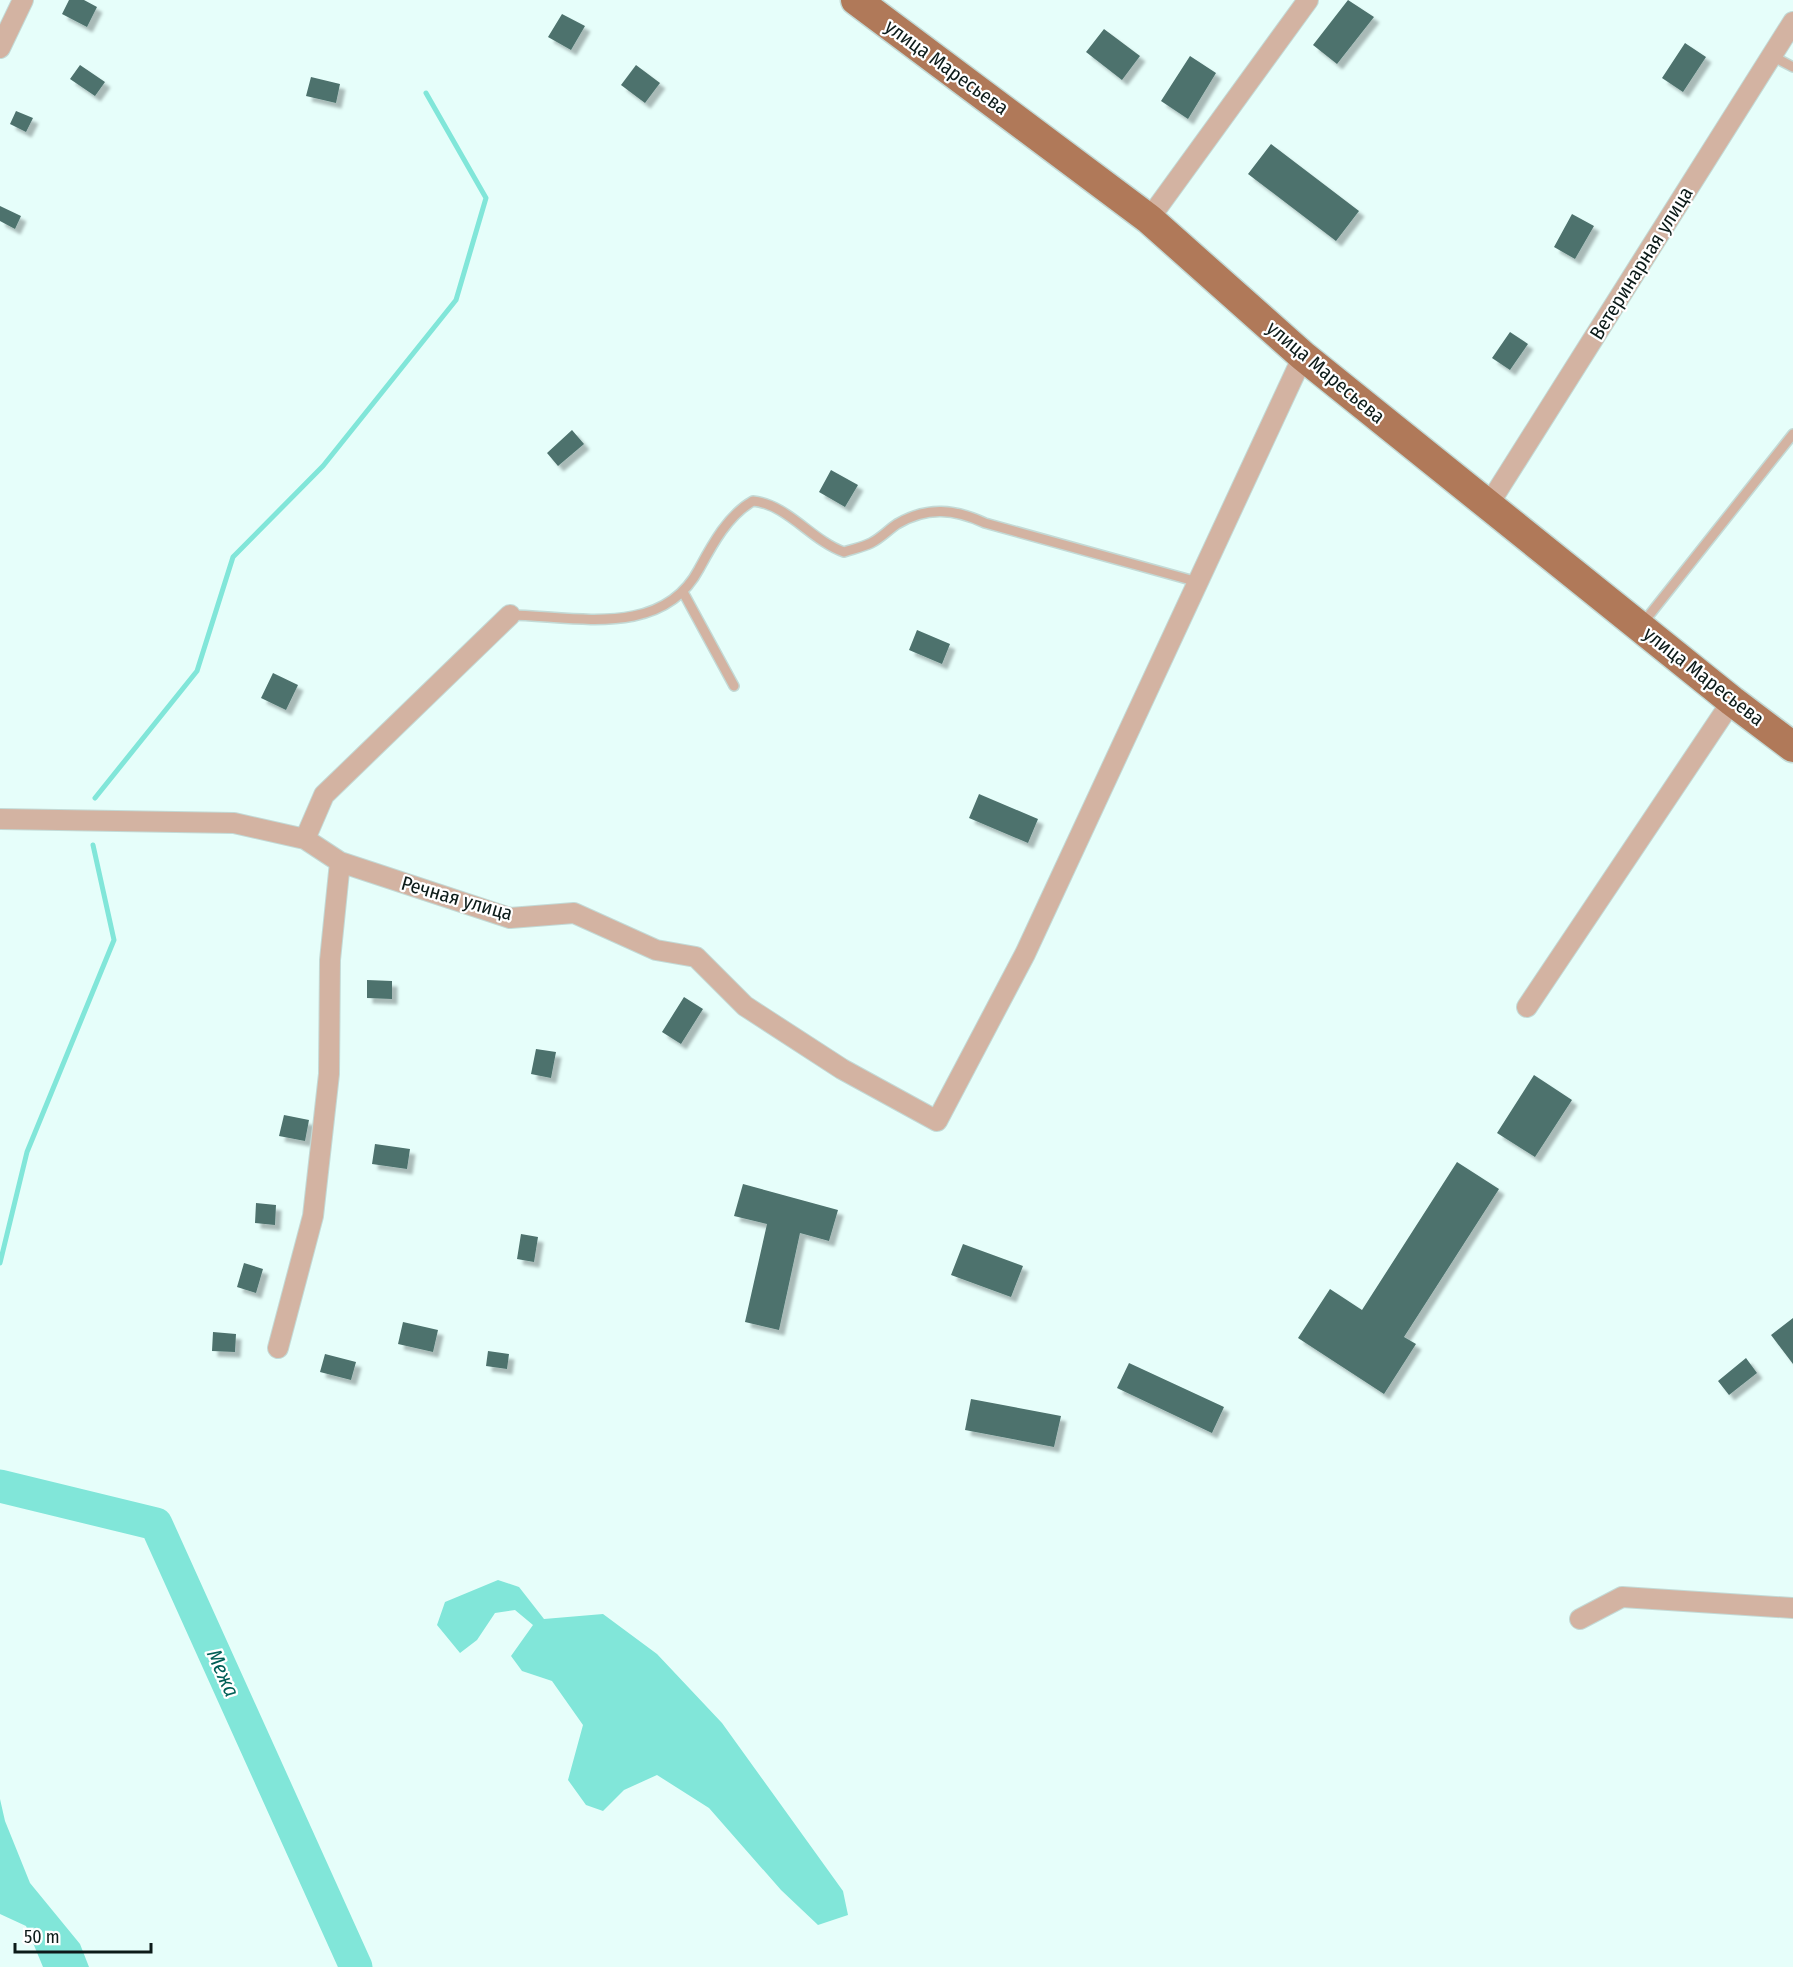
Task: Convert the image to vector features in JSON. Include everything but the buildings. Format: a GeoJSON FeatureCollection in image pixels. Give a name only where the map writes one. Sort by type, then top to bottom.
{"type":"FeatureCollection","features":[{"type":"Feature","properties":{"kind":"main road","name":"улица Маресьева"},"geometry":{"type":"LineString","coordinates":[[856,0],[1149,219],[1303,356],[1732,701],[1793,747]]}},
{"type":"Feature","properties":{"kind":"street"},"geometry":{"type":"LineString","coordinates":[[0,48],[23,0]]}},
{"type":"Feature","properties":{"kind":"street"},"geometry":{"type":"LineString","coordinates":[[1149,219],[1308,0]]}},
{"type":"Feature","properties":{"kind":"street","name":"Ветеринарная улица"},"geometry":{"type":"LineString","coordinates":[[1489,504],[1793,22]]}},
{"type":"Feature","properties":{"kind":"street"},"geometry":{"type":"LineString","coordinates":[[1198,582],[1303,356]]}},
{"type":"Feature","properties":{"kind":"street","name":"Речная улица"},"geometry":{"type":"LineString","coordinates":[[0,819],[234,824],[305,839],[340,862],[510,918],[574,913],[656,950],[696,957],[745,1006],[842,1069],[937,1121],[1025,954],[1198,582]]}},
{"type":"Feature","properties":{"kind":"street"},"geometry":{"type":"LineString","coordinates":[[305,839],[324,795],[510,615]]}},
{"type":"Feature","properties":{"kind":"street"},"geometry":{"type":"LineString","coordinates":[[1527,1007],[1732,701]]}},
{"type":"Feature","properties":{"kind":"street"},"geometry":{"type":"LineString","coordinates":[[278,1347],[313,1216],[329,1074],[330,960],[340,862]]}},
{"type":"Feature","properties":{"kind":"street"},"geometry":{"type":"LineString","coordinates":[[1580,1619],[1622,1597],[1793,1608]]}},
{"type":"Feature","properties":{"kind":"lane"},"geometry":{"type":"LineString","coordinates":[[1772,56],[1793,67]]}},
{"type":"Feature","properties":{"kind":"lane"},"geometry":{"type":"LineString","coordinates":[[1641,626],[1793,435]]}},
{"type":"Feature","properties":{"kind":"lane"},"geometry":{"type":"LineString","coordinates":[[510,615],[570,621],[618,621],[652,610],[680,596],[733,516],[753,501],[761,502],[779,511],[822,543],[844,552],[869,544],[912,517],[939,510],[970,516],[985,523],[1198,582]]}},
{"type":"Feature","properties":{"kind":"lane"},"geometry":{"type":"LineString","coordinates":[[683,592],[734,686]]}},
{"type":"Feature","properties":{"kind":"water"},"geometry":{"type":"Polygon","coordinates":[[[498,1580],[519,1587],[544,1619],[603,1614],[657,1654],[722,1723],[843,1891],[848,1915],[818,1925],[781,1890],[709,1808],[657,1775],[624,1790],[603,1811],[586,1805],[568,1780],[583,1725],[552,1681],[522,1671],[511,1656],[533,1625],[515,1610],[495,1613],[477,1640],[460,1653],[437,1625],[445,1602],[498,1580]]]}},
{"type":"Feature","properties":{"kind":"water"},"geometry":{"type":"Polygon","coordinates":[[[0,1799],[5,1821],[30,1883],[80,1944],[89,1967],[43,1967],[26,1926],[0,1914],[0,1799]]]}},
{"type":"Feature","properties":{"kind":"waterway"},"geometry":{"type":"LineString","coordinates":[[95,798],[197,671],[233,557],[323,466],[456,300],[486,198],[426,93]]}},
{"type":"Feature","properties":{"kind":"waterway"},"geometry":{"type":"LineString","coordinates":[[0,1263],[27,1152],[114,940],[93,845]]}},
{"type":"Feature","properties":{"kind":"waterway","name":"Межа"},"geometry":{"type":"LineString","coordinates":[[0,1486],[156,1524],[356,1967]]}}]}
